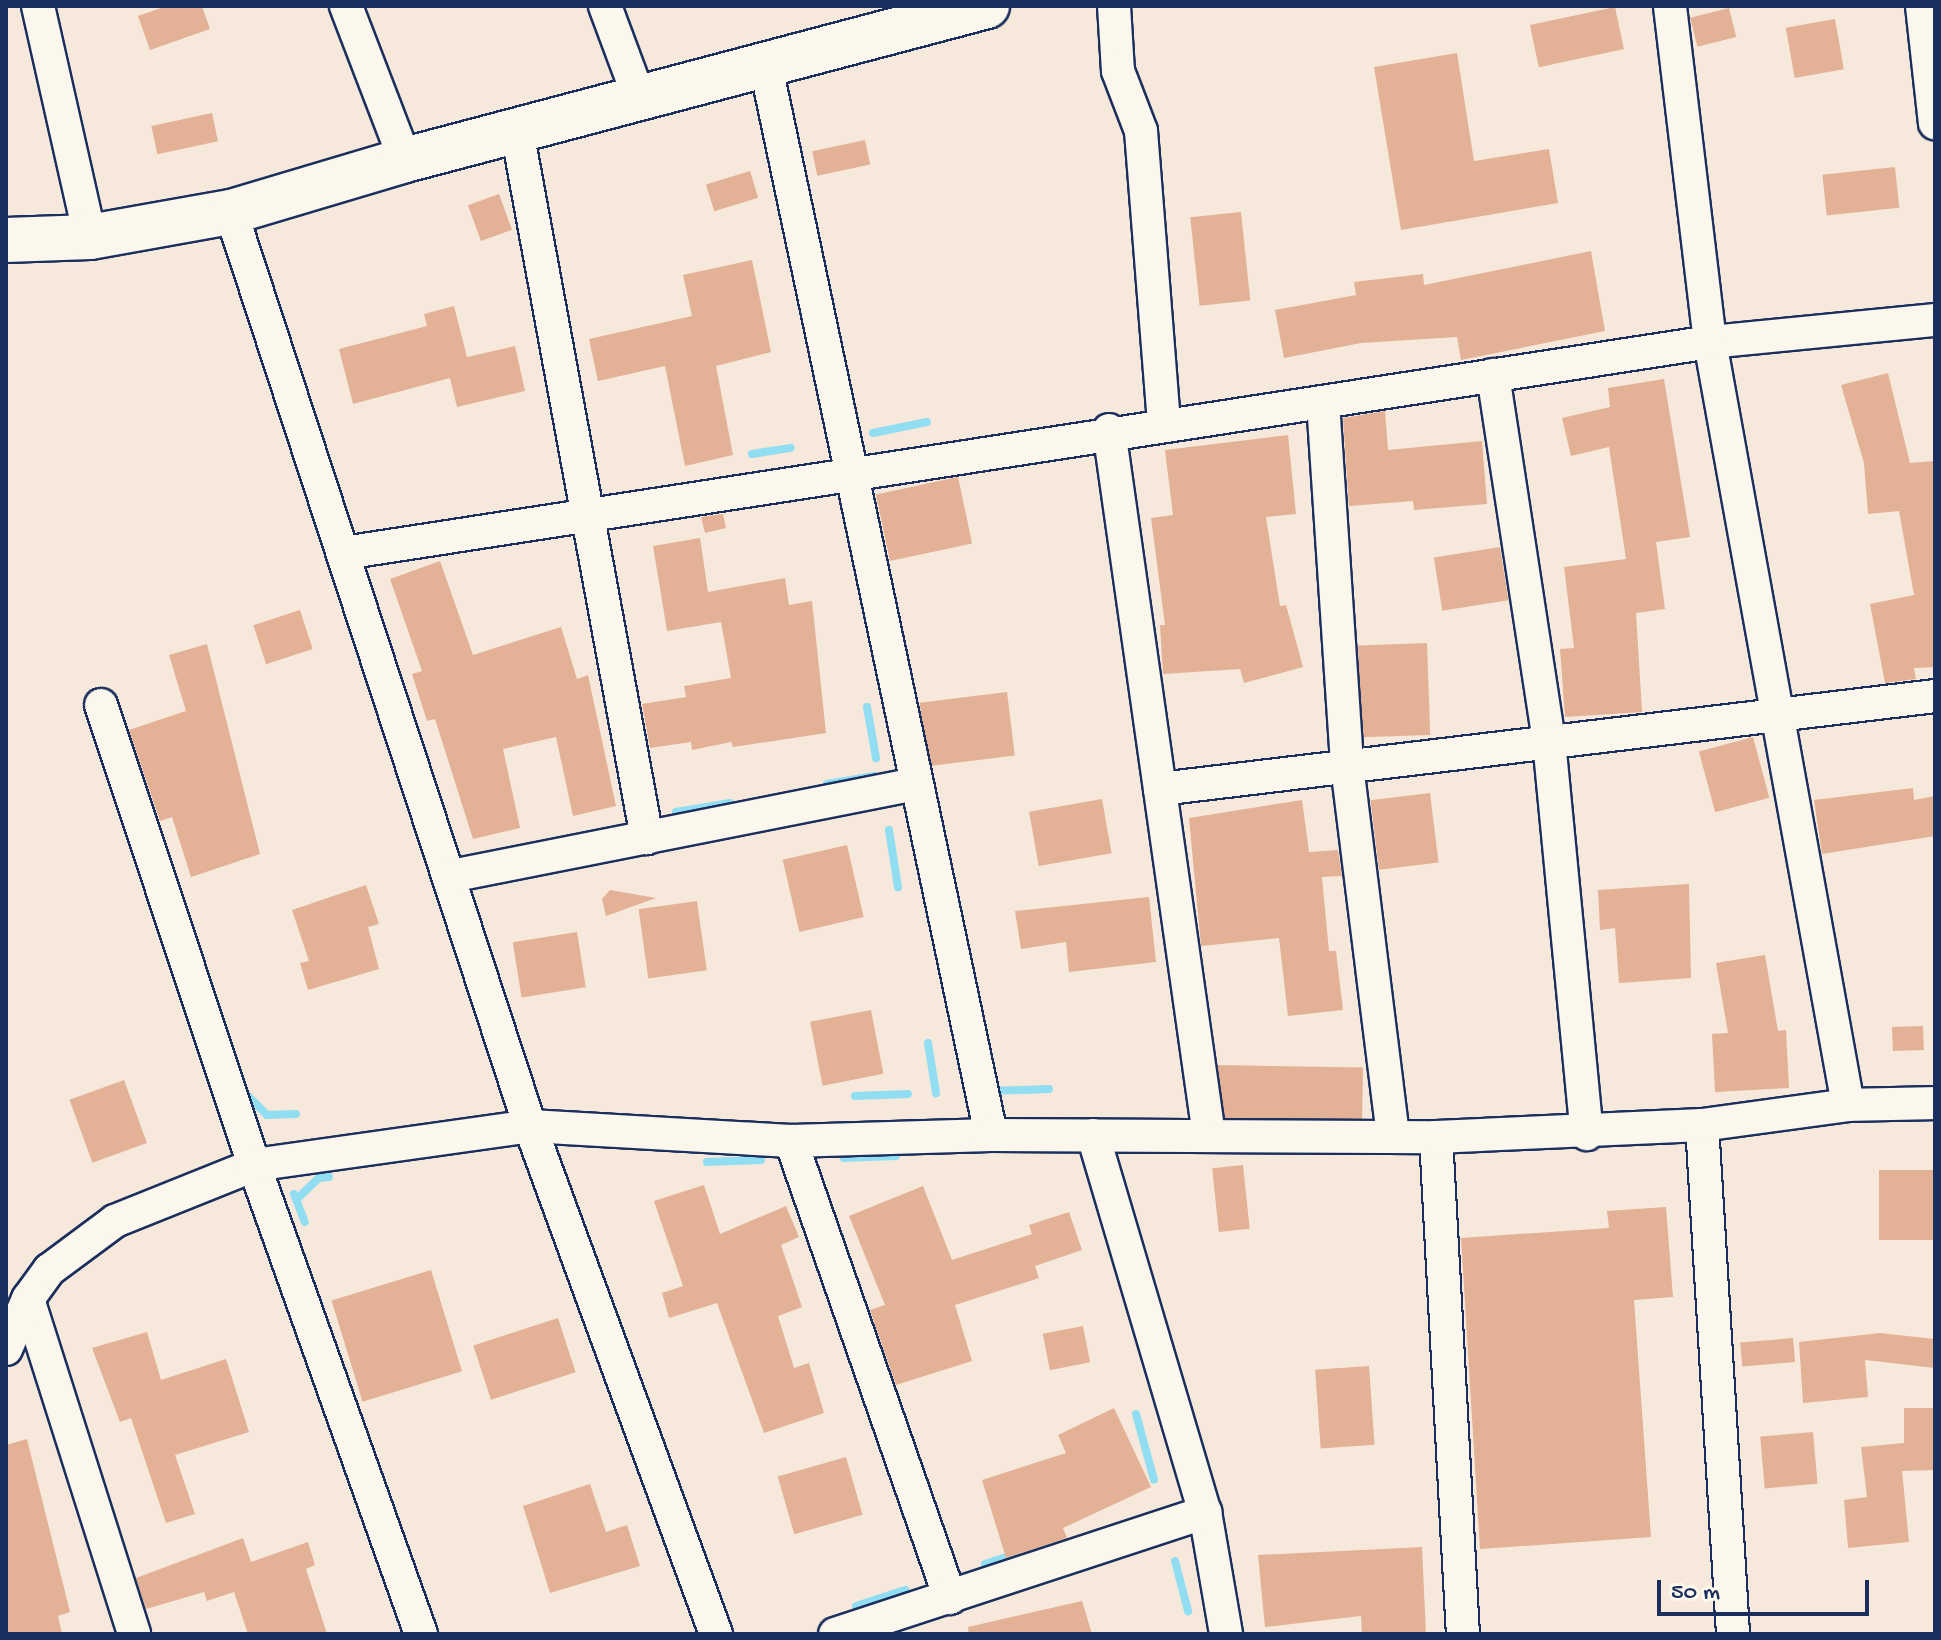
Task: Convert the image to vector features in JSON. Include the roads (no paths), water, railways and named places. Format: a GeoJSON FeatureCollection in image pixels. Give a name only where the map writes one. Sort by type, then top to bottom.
{"type":"FeatureCollection","features":[{"type":"Feature","properties":{"kind":"main road"},"geometry":{"type":"LineString","coordinates":[[6,240],[90,237],[231,212],[405,160],[766,67],[890,18],[987,6]]}},
{"type":"Feature","properties":{"kind":"street"},"geometry":{"type":"LineString","coordinates":[[38,6],[90,237]]}},
{"type":"Feature","properties":{"kind":"street"},"geometry":{"type":"LineString","coordinates":[[346,6],[405,160]]}},
{"type":"Feature","properties":{"kind":"street"},"geometry":{"type":"LineString","coordinates":[[605,6],[640,100]]}},
{"type":"Feature","properties":{"kind":"street"},"geometry":{"type":"LineString","coordinates":[[1114,6],[1118,71],[1141,131],[1164,423]]}},
{"type":"Feature","properties":{"kind":"street"},"geometry":{"type":"LineString","coordinates":[[1670,6],[1710,342],[1848,1105]]}},
{"type":"Feature","properties":{"kind":"street"},"geometry":{"type":"LineString","coordinates":[[1922,6],[1935,123]]}},
{"type":"Feature","properties":{"kind":"street"},"geometry":{"type":"LineString","coordinates":[[766,67],[848,475],[991,1135]]}},
{"type":"Feature","properties":{"kind":"street"},"geometry":{"type":"LineString","coordinates":[[517,131],[647,838]]}},
{"type":"Feature","properties":{"kind":"street"},"geometry":{"type":"LineString","coordinates":[[231,212],[451,876],[530,1126],[716,1634]]}},
{"type":"Feature","properties":{"kind":"street"},"geometry":{"type":"LineString","coordinates":[[344,553],[848,475],[1109,430],[1323,402],[1710,342],[1935,320]]}},
{"type":"Feature","properties":{"kind":"street"},"geometry":{"type":"LineString","coordinates":[[1493,375],[1549,741],[1587,1134]]}},
{"type":"Feature","properties":{"kind":"street"},"geometry":{"type":"LineString","coordinates":[[1323,402],[1347,766],[1393,1136]]}},
{"type":"Feature","properties":{"kind":"street"},"geometry":{"type":"LineString","coordinates":[[1109,430],[1209,1135]]}},
{"type":"Feature","properties":{"kind":"street"},"geometry":{"type":"LineString","coordinates":[[1160,789],[1935,696]]}},
{"type":"Feature","properties":{"kind":"street"},"geometry":{"type":"LineString","coordinates":[[101,705],[254,1165],[421,1634]]}},
{"type":"Feature","properties":{"kind":"street"},"geometry":{"type":"LineString","coordinates":[[451,876],[915,784]]}},
{"type":"Feature","properties":{"kind":"street"},"geometry":{"type":"LineString","coordinates":[[6,1349],[28,1299],[49,1270],[90,1235],[254,1165],[530,1126],[791,1141],[991,1135],[1436,1137],[1587,1134],[1702,1125],[1848,1105],[1935,1103]]}},
{"type":"Feature","properties":{"kind":"street"},"geometry":{"type":"LineString","coordinates":[[1702,1125],[1733,1634]]}},
{"type":"Feature","properties":{"kind":"street"},"geometry":{"type":"LineString","coordinates":[[1093,1135],[1205,1512],[1226,1634]]}},
{"type":"Feature","properties":{"kind":"street"},"geometry":{"type":"LineString","coordinates":[[1436,1137],[1463,1634]]}},
{"type":"Feature","properties":{"kind":"street"},"geometry":{"type":"LineString","coordinates":[[791,1141],[950,1598]]}},
{"type":"Feature","properties":{"kind":"street"},"geometry":{"type":"LineString","coordinates":[[28,1299],[134,1634]]}},
{"type":"Feature","properties":{"kind":"street"},"geometry":{"type":"LineString","coordinates":[[835,1634],[1205,1512]]}},
{"type":"Feature","properties":{"kind":"waterway"},"geometry":{"type":"LineString","coordinates":[[873,433],[927,422]]}},
{"type":"Feature","properties":{"kind":"waterway"},"geometry":{"type":"LineString","coordinates":[[752,454],[791,448]]}},
{"type":"Feature","properties":{"kind":"waterway"},"geometry":{"type":"LineString","coordinates":[[867,707],[876,758]]}},
{"type":"Feature","properties":{"kind":"waterway"},"geometry":{"type":"LineString","coordinates":[[827,784],[874,776]]}},
{"type":"Feature","properties":{"kind":"waterway"},"geometry":{"type":"LineString","coordinates":[[676,812],[730,803]]}},
{"type":"Feature","properties":{"kind":"waterway"},"geometry":{"type":"LineString","coordinates":[[889,830],[898,887]]}},
{"type":"Feature","properties":{"kind":"waterway"},"geometry":{"type":"LineString","coordinates":[[928,1043],[936,1093]]}},
{"type":"Feature","properties":{"kind":"waterway"},"geometry":{"type":"LineString","coordinates":[[990,1091],[1049,1089]]}},
{"type":"Feature","properties":{"kind":"waterway"},"geometry":{"type":"LineString","coordinates":[[243,1091],[267,1115],[296,1114]]}},
{"type":"Feature","properties":{"kind":"waterway"},"geometry":{"type":"LineString","coordinates":[[855,1096],[908,1094]]}},
{"type":"Feature","properties":{"kind":"waterway"},"geometry":{"type":"LineString","coordinates":[[844,1158],[896,1156]]}},
{"type":"Feature","properties":{"kind":"waterway"},"geometry":{"type":"LineString","coordinates":[[707,1162],[761,1160]]}},
{"type":"Feature","properties":{"kind":"waterway"},"geometry":{"type":"LineString","coordinates":[[298,1198],[319,1178],[329,1177]]}},
{"type":"Feature","properties":{"kind":"waterway"},"geometry":{"type":"LineString","coordinates":[[294,1194],[305,1222]]}},
{"type":"Feature","properties":{"kind":"waterway"},"geometry":{"type":"LineString","coordinates":[[1136,1414],[1154,1480]]}},
{"type":"Feature","properties":{"kind":"waterway"},"geometry":{"type":"LineString","coordinates":[[985,1564],[1015,1554]]}},
{"type":"Feature","properties":{"kind":"waterway"},"geometry":{"type":"LineString","coordinates":[[1175,1561],[1188,1611]]}},
{"type":"Feature","properties":{"kind":"waterway"},"geometry":{"type":"LineString","coordinates":[[856,1606],[905,1590]]}}]}
